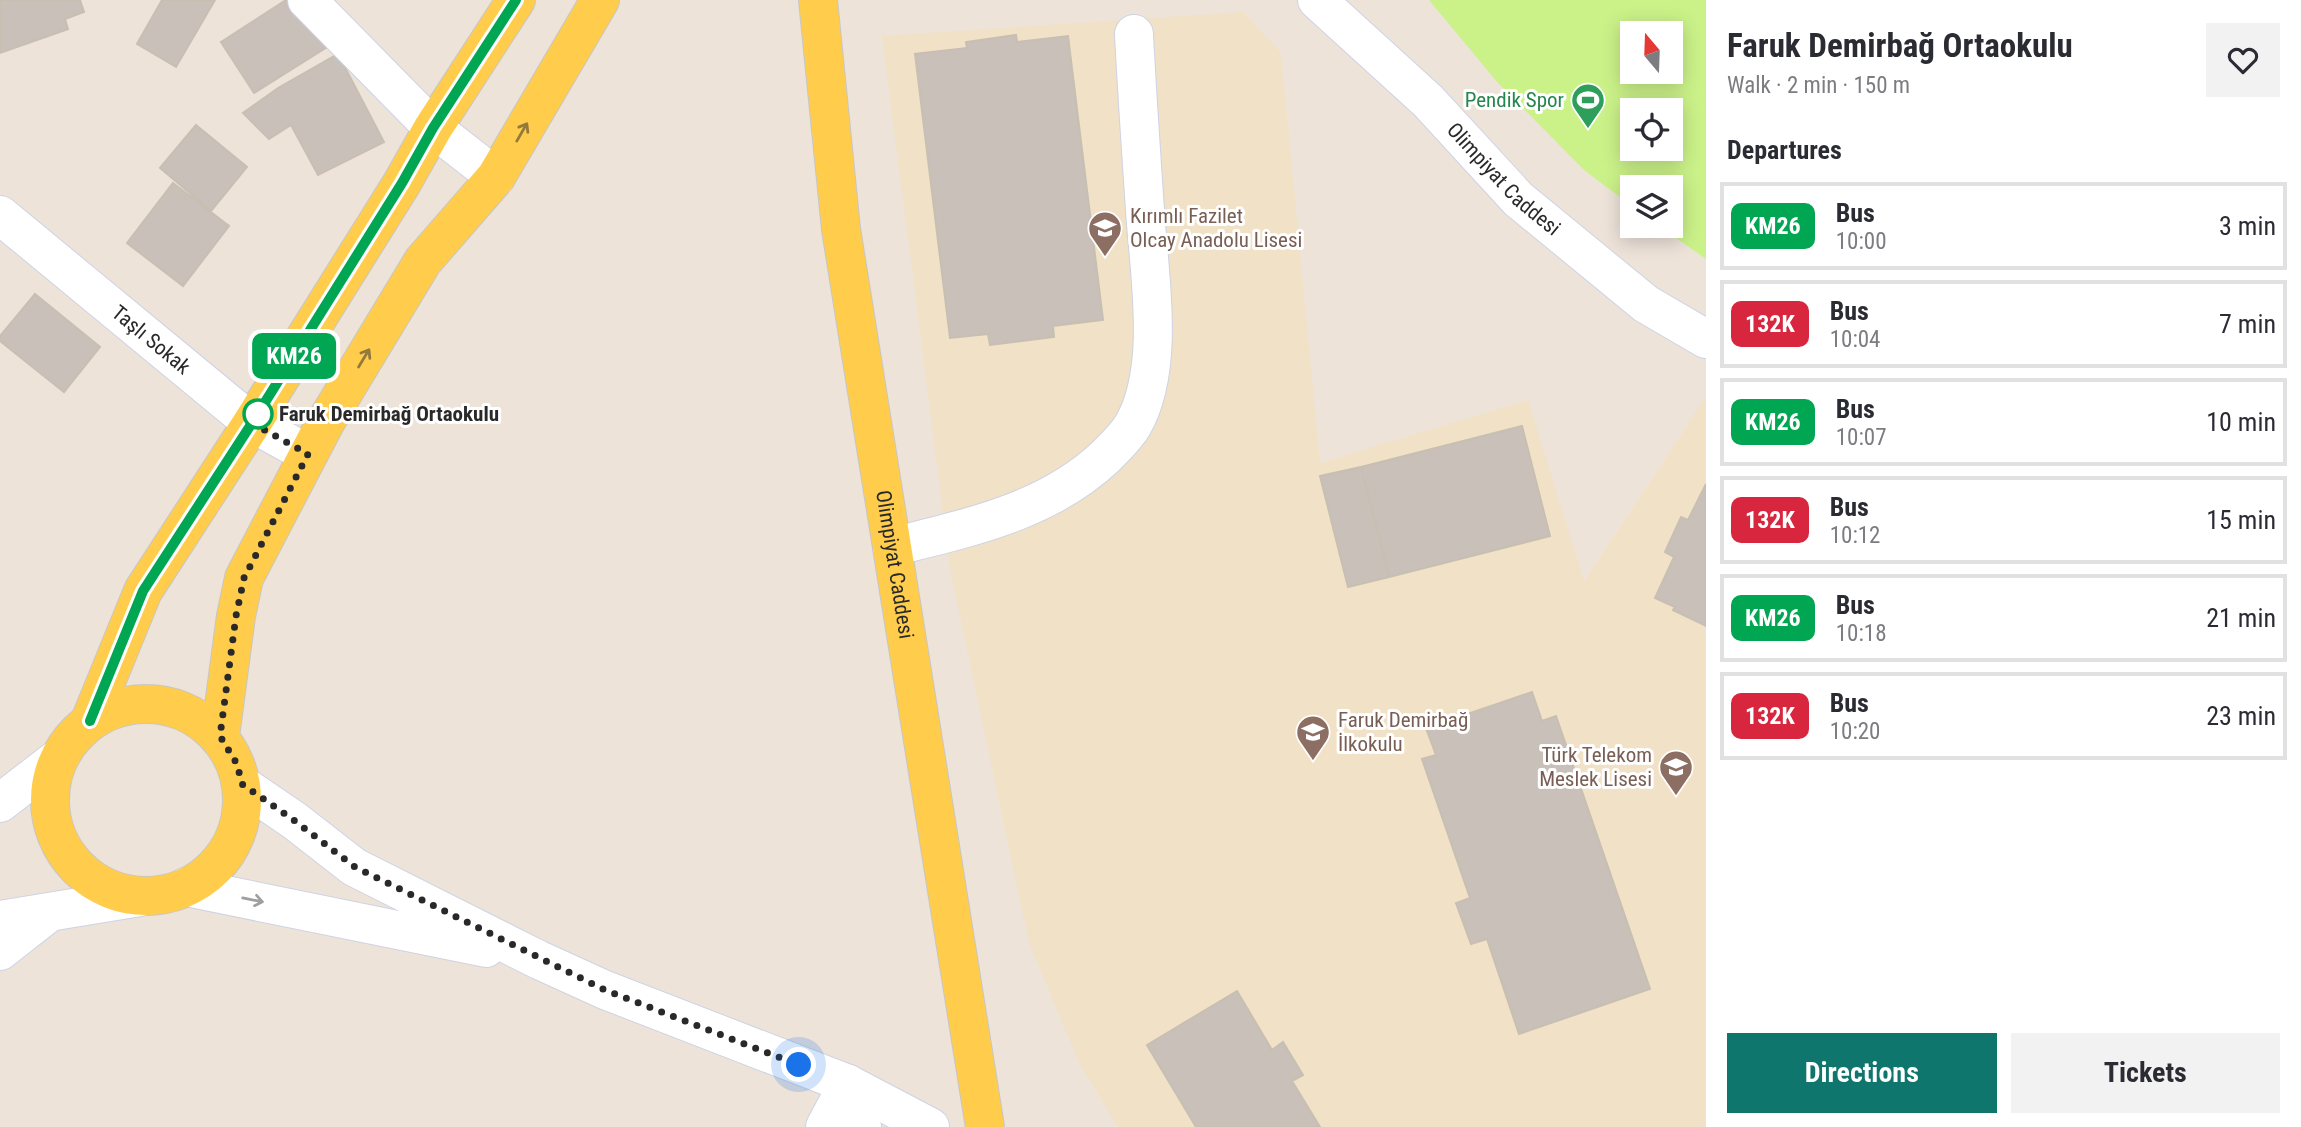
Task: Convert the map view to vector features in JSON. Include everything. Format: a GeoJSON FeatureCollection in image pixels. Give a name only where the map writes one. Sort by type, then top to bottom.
{"type":"FeatureCollection","features":[{"type":"Feature","properties":{"kind":"main road"},"geometry":{"type":"LineString","coordinates":[[90,721],[143,591],[252,423],[402,183],[433,128],[516,0]]}},
{"type":"Feature","properties":{"kind":"main road"},"geometry":{"type":"LineString","coordinates":[[220,736],[236,616],[244,578],[308,454],[423,261],[496,177],[600,0]]}},
{"type":"Feature","properties":{"kind":"main road","name":"Olimpiyat Caddesi"},"geometry":{"type":"LineString","coordinates":[[818,0],[841,229],[985,1127]]}},
{"type":"Feature","properties":{"kind":"main road"},"geometry":{"type":"LineString","coordinates":[[133,704],[165,704],[195,716],[220,736],[237,764],[242,784],[244,796],[240,828],[225,857],[202,880],[186,887],[140,897],[109,890],[83,873],[63,849],[51,821],[49,789],[57,759],[90,721],[101,713],[133,704]]}},
{"type":"Feature","properties":{"kind":"street"},"geometry":{"type":"LineString","coordinates":[[307,0],[433,128],[496,177]]}},
{"type":"Feature","properties":{"kind":"street","name":"Olimpiyat Caddesi"},"geometry":{"type":"LineString","coordinates":[[1317,0],[1428,101],[1518,199],[1646,304],[1706,339]]}},
{"type":"Feature","properties":{"kind":"street"},"geometry":{"type":"LineString","coordinates":[[892,547],[1009,514],[1050,496],[1092,469],[1133,425],[1144,398],[1151,364],[1151,312],[1134,34]]}},
{"type":"Feature","properties":{"kind":"street","name":"Taşlı Sokak"},"geometry":{"type":"LineString","coordinates":[[0,215],[252,423],[308,454]]}},
{"type":"Feature","properties":{"kind":"street"},"geometry":{"type":"LineString","coordinates":[[0,803],[57,759]]}},
{"type":"Feature","properties":{"kind":"street"},"geometry":{"type":"LineString","coordinates":[[242,784],[355,867],[539,960],[605,990],[848,1084],[930,1127]]}},
{"type":"Feature","properties":{"kind":"street"},"geometry":{"type":"LineString","coordinates":[[186,887],[539,960]]}},
{"type":"Feature","properties":{"kind":"street"},"geometry":{"type":"LineString","coordinates":[[0,920],[140,897]]}},
{"type":"Feature","properties":{"kind":"street"},"geometry":{"type":"LineString","coordinates":[[0,951],[52,911]]}},
{"type":"Feature","properties":{"kind":"street"},"geometry":{"type":"LineString","coordinates":[[825,1127],[848,1084]]}},
{"type":"Feature","properties":{"kind":"street"},"geometry":{"type":"LineString","coordinates":[[848,1084],[862,1127]]}},
{"type":"Feature","properties":{"kind":"shaded area","name":"Faruk Demirbağ İlkokulu"},"geometry":{"type":"Polygon","coordinates":[[[1243,12],[1281,53],[1320,463],[1528,400],[1584,581],[1706,397],[1706,1127],[1118,1127],[1080,1065],[1029,943],[951,574],[882,36],[1243,12]]]}},
{"type":"Feature","properties":{"kind":"green space","name":"Pendik Spor"},"geometry":{"type":"Polygon","coordinates":[[[1429,0],[1706,0],[1706,259],[1676,238],[1683,238],[1683,175],[1620,175],[1620,197],[1584,170],[1498,83],[1429,0]]]}},
{"type":"Feature","properties":{"kind":"building"},"geometry":{"type":"Polygon","coordinates":[[[0,0],[80,0],[84,12],[65,19],[68,29],[0,53],[0,0]]]}},
{"type":"Feature","properties":{"kind":"building"},"geometry":{"type":"Polygon","coordinates":[[[162,0],[215,0],[176,67],[137,44],[162,0]]]}},
{"type":"Feature","properties":{"kind":"building"},"geometry":{"type":"Polygon","coordinates":[[[286,0],[304,0],[332,44],[254,93],[221,42],[286,0]]]}},
{"type":"Feature","properties":{"kind":"building"},"geometry":{"type":"Polygon","coordinates":[[[1016,35],[1017,42],[1068,36],[1103,320],[1053,326],[1054,337],[990,345],[988,334],[950,338],[915,54],[967,48],[966,42],[1016,35]]]}},
{"type":"Feature","properties":{"kind":"building"},"geometry":{"type":"Polygon","coordinates":[[[338,54],[384,142],[318,175],[291,125],[269,139],[243,113],[278,88],[338,54]]]}},
{"type":"Feature","properties":{"kind":"building"},"geometry":{"type":"Polygon","coordinates":[[[196,125],[247,167],[211,211],[160,168],[196,125]]]}},
{"type":"Feature","properties":{"kind":"building"},"geometry":{"type":"Polygon","coordinates":[[[173,183],[229,226],[183,286],[127,243],[173,183]]]}},
{"type":"Feature","properties":{"kind":"building"},"geometry":{"type":"Polygon","coordinates":[[[35,294],[100,347],[64,392],[0,341],[0,336],[35,294]]]}},
{"type":"Feature","properties":{"kind":"building"},"geometry":{"type":"Polygon","coordinates":[[[1522,426],[1550,536],[1389,577],[1361,467],[1522,426]]]}},
{"type":"Feature","properties":{"kind":"building"},"geometry":{"type":"Polygon","coordinates":[[[1361,467],[1389,577],[1348,587],[1320,476],[1361,467]]]}},
{"type":"Feature","properties":{"kind":"building"},"geometry":{"type":"Polygon","coordinates":[[[1706,484],[1706,626],[1655,598],[1674,557],[1665,552],[1681,517],[1688,520],[1706,484]]]}},
{"type":"Feature","properties":{"kind":"building"},"geometry":{"type":"Polygon","coordinates":[[[1532,692],[1542,721],[1556,716],[1650,989],[1519,1034],[1487,939],[1471,944],[1456,903],[1470,898],[1422,759],[1436,755],[1426,728],[1532,692]]]}},
{"type":"Feature","properties":{"kind":"building"},"geometry":{"type":"Polygon","coordinates":[[[1237,991],[1272,1050],[1283,1042],[1303,1075],[1292,1081],[1320,1127],[1196,1127],[1147,1045],[1237,991]]]}},
{"type":"Feature","properties":{"kind":"bus line","name":"KM26"},"geometry":{"type":"LineString","coordinates":[[90,721],[143,591],[252,423],[402,183],[433,128],[516,0]]}},
{"type":"Feature","properties":{"kind":"place","name":"Pendik Spor"},"geometry":{"type":"Point","coordinates":[1588,130]}},
{"type":"Feature","properties":{"kind":"place","name":"Kırımlı Fazilet Olcay Anadolu Lisesi"},"geometry":{"type":"Point","coordinates":[1105,258]}},
{"type":"Feature","properties":{"kind":"place","name":"Faruk Demirbağ Ortaokulu"},"geometry":{"type":"Point","coordinates":[258,414]}},
{"type":"Feature","properties":{"kind":"place","name":"Faruk Demirbağ İlkokulu"},"geometry":{"type":"Point","coordinates":[1313,762]}},
{"type":"Feature","properties":{"kind":"place","name":"Türk Telekom Meslek Lisesi"},"geometry":{"type":"Point","coordinates":[1676,797]}},
{"type":"Feature","properties":{"kind":"route"},"geometry":{"type":"LineString","coordinates":[[258,414],[252,423],[308,454],[244,578],[236,616],[220,736],[237,764],[242,784],[355,867],[539,960],[605,990],[799,1065]]}}]}
